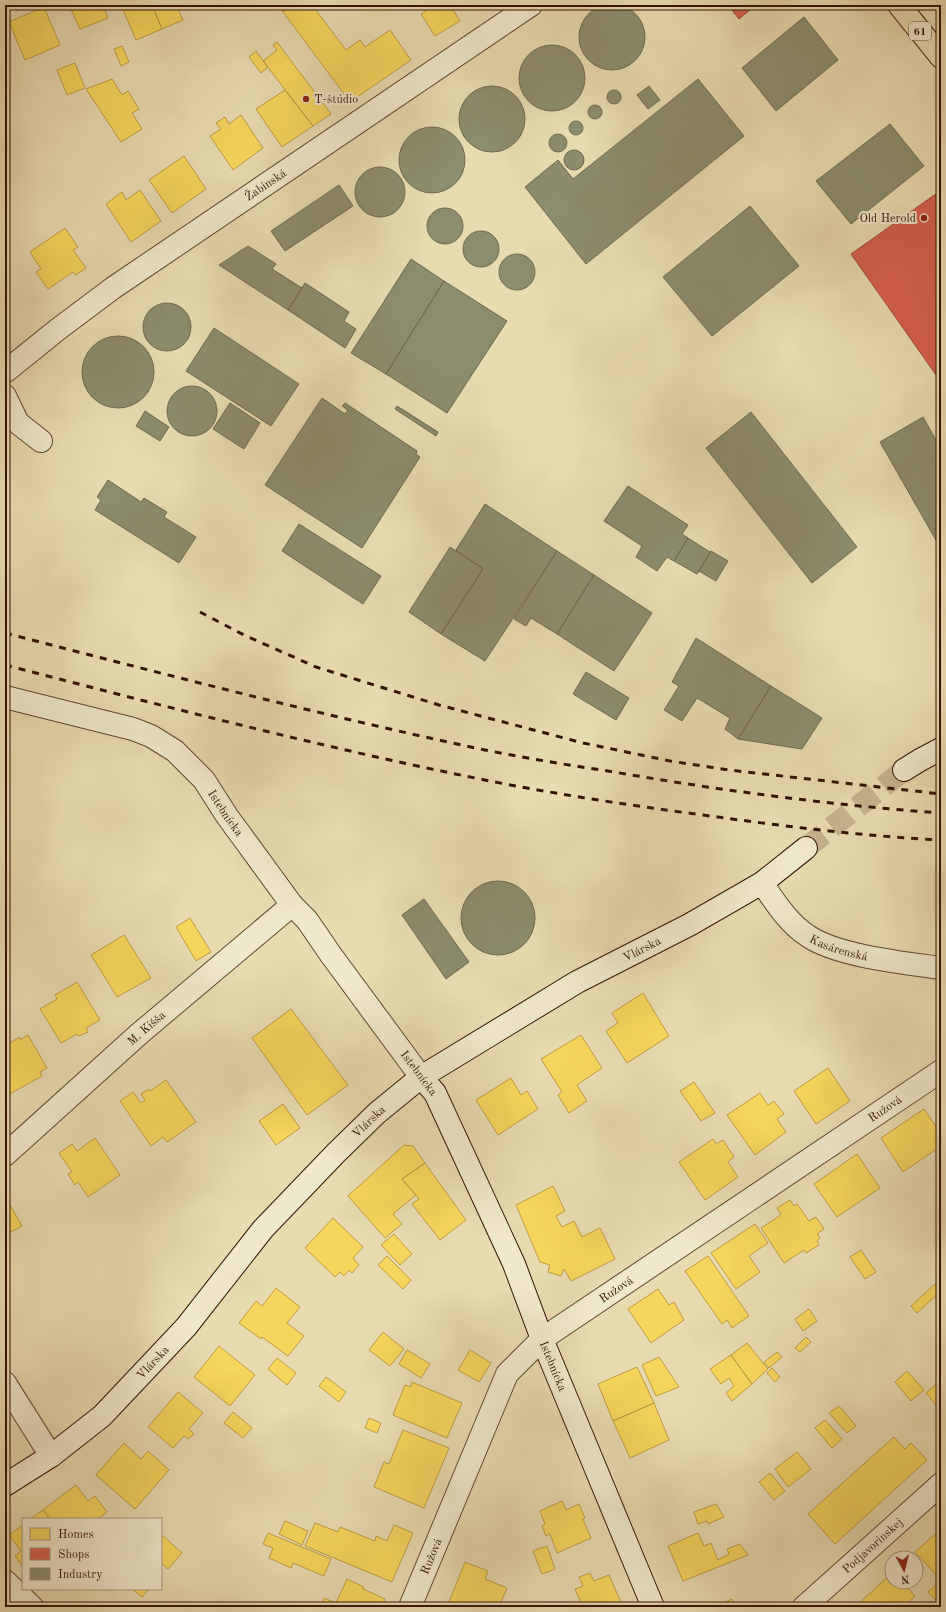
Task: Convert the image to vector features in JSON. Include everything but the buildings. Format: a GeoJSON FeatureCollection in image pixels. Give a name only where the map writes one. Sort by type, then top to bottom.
{"type":"FeatureCollection","features":[{"type":"Feature","properties":{"kind":"main road","name":"61"},"geometry":{"type":"LineString","coordinates":[[899,5],[941,57]]}},
{"type":"Feature","properties":{"kind":"street","name":"Žabinská"},"geometry":{"type":"LineString","coordinates":[[5,372],[57,330],[119,284],[530,5]]}},
{"type":"Feature","properties":{"kind":"street"},"geometry":{"type":"LineString","coordinates":[[5,396],[18,423],[41,441]]}},
{"type":"Feature","properties":{"kind":"street","name":"Istebnícka"},"geometry":{"type":"LineString","coordinates":[[5,697],[133,729],[150,736],[175,751],[204,780],[227,816],[292,906],[307,920],[421,1077],[435,1093],[514,1264],[542,1339],[653,1607]]}},
{"type":"Feature","properties":{"kind":"street"},"geometry":{"type":"LineString","coordinates":[[904,770],[941,749]]}},
{"type":"Feature","properties":{"kind":"street","name":"Vlárska"},"geometry":{"type":"LineString","coordinates":[[5,1485],[51,1456],[102,1416],[186,1327],[263,1229],[336,1153],[377,1113],[421,1077],[577,982],[689,925],[762,883],[806,848]]}},
{"type":"Feature","properties":{"kind":"street","name":"Kasárenská"},"geometry":{"type":"LineString","coordinates":[[762,883],[789,920],[808,936],[830,946],[857,954],[941,968]]}},
{"type":"Feature","properties":{"kind":"street","name":"M. Kišša"},"geometry":{"type":"LineString","coordinates":[[5,1155],[139,1034],[292,906]]}},
{"type":"Feature","properties":{"kind":"street","name":"Ružová"},"geometry":{"type":"LineString","coordinates":[[410,1607],[507,1374],[542,1339],[941,1071]]}},
{"type":"Feature","properties":{"kind":"street"},"geometry":{"type":"LineString","coordinates":[[5,1383],[51,1456]]}},
{"type":"Feature","properties":{"kind":"street","name":"Podjavorinskej"},"geometry":{"type":"LineString","coordinates":[[804,1607],[941,1484]]}},
{"type":"Feature","properties":{"kind":"street"},"geometry":{"type":"LineString","coordinates":[[5,1581],[32,1607]]}},
{"type":"Feature","properties":{"kind":"tunnel"},"geometry":{"type":"LineString","coordinates":[[806,848],[904,770]]}},
{"type":"Feature","properties":{"kind":"railway"},"geometry":{"type":"LineString","coordinates":[[200,612],[244,635],[316,667],[439,705],[583,743],[670,761],[729,770],[941,794]]}},
{"type":"Feature","properties":{"kind":"railway"},"geometry":{"type":"LineString","coordinates":[[5,633],[304,709],[485,750],[562,764],[732,791],[857,806],[941,813]]}},
{"type":"Feature","properties":{"kind":"railway"},"geometry":{"type":"LineString","coordinates":[[5,665],[301,740],[420,767],[508,784],[619,803],[762,823],[851,833],[941,840]]}},
{"type":"Feature","properties":{"kind":"place","name":"T-štúdio"},"geometry":{"type":"Point","coordinates":[306,99]}},
{"type":"Feature","properties":{"kind":"place","name":"Old Herold"},"geometry":{"type":"Point","coordinates":[924,218]}}]}
